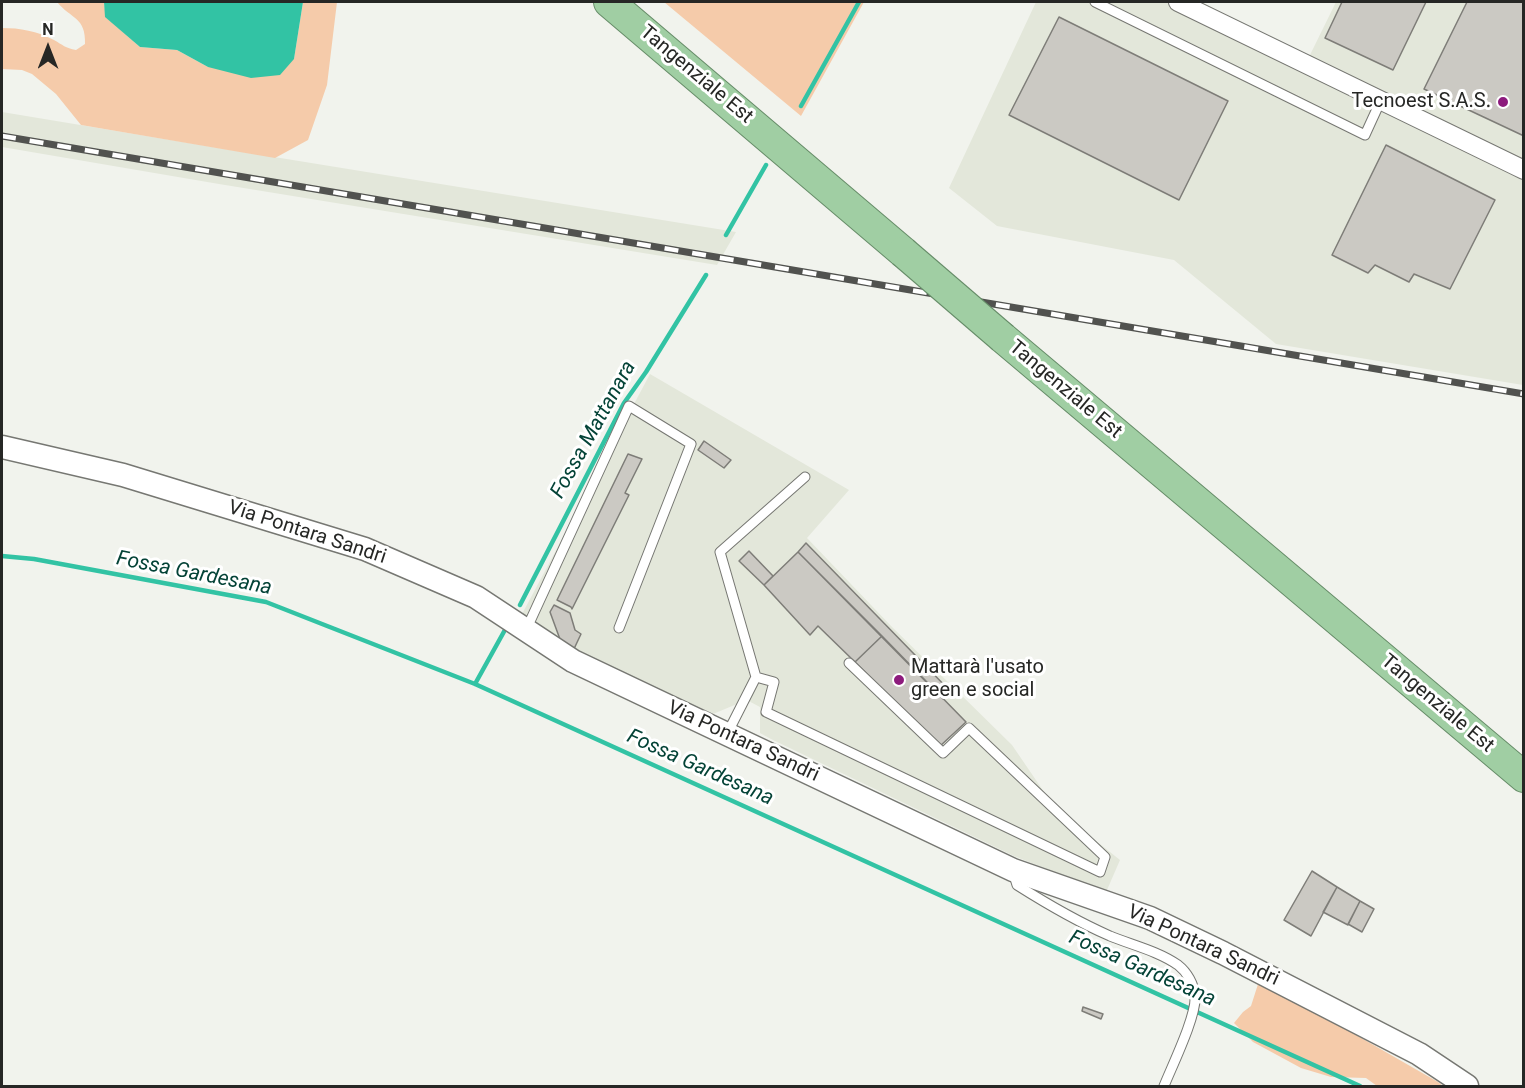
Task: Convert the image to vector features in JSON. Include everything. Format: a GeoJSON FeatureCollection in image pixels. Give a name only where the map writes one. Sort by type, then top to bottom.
{"type":"FeatureCollection","features":[{"type":"Feature","properties":{"kind":"highway","name":"Tangenziale Est"},"geometry":{"type":"LineString","coordinates":[[609,2],[911,246]]}},
{"type":"Feature","properties":{"kind":"highway","name":"Tangenziale Est"},"geometry":{"type":"LineString","coordinates":[[640,2],[911,246],[1524,777]]}},
{"type":"Feature","properties":{"kind":"highway","name":"Tangenziale Est"},"geometry":{"type":"LineString","coordinates":[[1008,330],[1253,522],[1524,752]]}},
{"type":"Feature","properties":{"kind":"street"},"geometry":{"type":"LineString","coordinates":[[1178,2],[1524,170]]}},
{"type":"Feature","properties":{"kind":"street","name":"Via Pontara Sandri"},"geometry":{"type":"LineString","coordinates":[[2,447],[123,475],[365,549],[476,597],[573,662],[1013,870],[1150,918],[1419,1054],[1467,1086]]}},
{"type":"Feature","properties":{"kind":"lane"},"geometry":{"type":"LineString","coordinates":[[1095,2],[1365,135],[1382,100]]}},
{"type":"Feature","properties":{"kind":"lane"},"geometry":{"type":"LineString","coordinates":[[526,630],[629,406],[691,444],[619,628]]}},
{"type":"Feature","properties":{"kind":"lane"},"geometry":{"type":"LineString","coordinates":[[727,734],[756,677],[720,552],[805,477]]}},
{"type":"Feature","properties":{"kind":"lane"},"geometry":{"type":"LineString","coordinates":[[756,677],[774,682],[766,712],[1100,872],[1105,857],[969,728],[943,753],[849,663]]}},
{"type":"Feature","properties":{"kind":"lane"},"geometry":{"type":"LineString","coordinates":[[1013,870],[1017,885],[1109,935],[1157,954],[1179,966],[1191,979],[1196,997],[1192,1017],[1164,1086]]}},
{"type":"Feature","properties":{"kind":"shaded area"},"geometry":{"type":"Polygon","coordinates":[[[57,2],[104,2],[106,17],[140,47],[177,50],[208,67],[294,59],[303,2],[337,2],[327,85],[308,140],[275,158],[81,125],[56,94],[32,74],[22,70],[2,69],[2,28],[35,32],[76,50],[85,44],[85,35],[80,23],[57,2]]]}},
{"type":"Feature","properties":{"kind":"shaded area"},"geometry":{"type":"Polygon","coordinates":[[[104,2],[303,2],[294,59],[280,75],[251,78],[208,67],[177,50],[140,47],[105,17],[104,2]]]}},
{"type":"Feature","properties":{"kind":"shaded area"},"geometry":{"type":"Polygon","coordinates":[[[664,2],[864,2],[801,116],[664,2]]]}},
{"type":"Feature","properties":{"kind":"shaded area"},"geometry":{"type":"Polygon","coordinates":[[[1036,2],[1201,2],[1309,57],[1336,2],[1523,2],[1523,385],[1276,344],[1174,260],[997,226],[949,188],[1036,2]]]}},
{"type":"Feature","properties":{"kind":"shaded area"},"geometry":{"type":"Polygon","coordinates":[[[2,112],[736,232],[717,265],[219,184],[2,147],[2,112]]]}},
{"type":"Feature","properties":{"kind":"shaded area"},"geometry":{"type":"Polygon","coordinates":[[[650,374],[849,490],[807,538],[892,627],[1012,745],[1055,808],[1120,860],[1107,890],[1092,887],[1014,856],[771,739],[760,733],[760,707],[741,697],[737,704],[713,714],[570,650],[521,616],[650,374]]]}},
{"type":"Feature","properties":{"kind":"shaded area"},"geometry":{"type":"Polygon","coordinates":[[[1259,981],[1443,1086],[1377,1086],[1366,1078],[1331,1077],[1301,1068],[1253,1042],[1234,1023],[1251,1006],[1259,981]]]}},
{"type":"Feature","properties":{"kind":"building"},"geometry":{"type":"Polygon","coordinates":[[[1342,2],[1426,2],[1393,70],[1325,38],[1342,2]]]}},
{"type":"Feature","properties":{"kind":"building"},"geometry":{"type":"Polygon","coordinates":[[[1467,2],[1524,2],[1524,136],[1424,89],[1467,2]]]}},
{"type":"Feature","properties":{"kind":"building"},"geometry":{"type":"Polygon","coordinates":[[[1059,17],[1228,101],[1179,200],[1009,115],[1059,17]]]}},
{"type":"Feature","properties":{"kind":"building"},"geometry":{"type":"Polygon","coordinates":[[[1386,145],[1495,200],[1450,289],[1414,274],[1409,282],[1375,265],[1368,273],[1332,255],[1386,145]]]}},
{"type":"Feature","properties":{"kind":"building"},"geometry":{"type":"Polygon","coordinates":[[[704,441],[731,460],[724,468],[698,450],[704,441]]]}},
{"type":"Feature","properties":{"kind":"building"},"geometry":{"type":"Polygon","coordinates":[[[628,454],[642,459],[625,493],[629,495],[572,609],[557,600],[628,454]]]}},
{"type":"Feature","properties":{"kind":"building"},"geometry":{"type":"Polygon","coordinates":[[[806,543],[951,692],[943,699],[798,552],[806,543]]]}},
{"type":"Feature","properties":{"kind":"building"},"geometry":{"type":"Polygon","coordinates":[[[749,551],[773,576],[764,585],[739,561],[749,551]]]}},
{"type":"Feature","properties":{"kind":"building"},"geometry":{"type":"Polygon","coordinates":[[[798,552],[882,636],[855,662],[818,626],[810,635],[764,585],[798,552]]]}},
{"type":"Feature","properties":{"kind":"building"},"geometry":{"type":"Polygon","coordinates":[[[554,605],[570,613],[575,630],[581,634],[573,651],[561,642],[550,612],[554,605]]]}},
{"type":"Feature","properties":{"kind":"building","name":"Mattarà l'usato green e social"},"geometry":{"type":"Polygon","coordinates":[[[882,636],[966,722],[939,747],[855,662],[882,636]]]}},
{"type":"Feature","properties":{"kind":"building"},"geometry":{"type":"Polygon","coordinates":[[[1312,871],[1337,887],[1311,936],[1284,920],[1312,871]]]}},
{"type":"Feature","properties":{"kind":"building"},"geometry":{"type":"Polygon","coordinates":[[[1337,887],[1360,901],[1348,925],[1323,912],[1337,887]]]}},
{"type":"Feature","properties":{"kind":"building"},"geometry":{"type":"Polygon","coordinates":[[[1360,901],[1374,909],[1362,932],[1348,924],[1360,901]]]}},
{"type":"Feature","properties":{"kind":"building"},"geometry":{"type":"Polygon","coordinates":[[[1083,1007],[1103,1014],[1101,1019],[1082,1011],[1083,1007]]]}},
{"type":"Feature","properties":{"kind":"waterway","name":"Fossa Mattanara"},"geometry":{"type":"LineString","coordinates":[[801,106],[859,2]]}},
{"type":"Feature","properties":{"kind":"waterway","name":"Fossa Mattanara"},"geometry":{"type":"LineString","coordinates":[[726,235],[766,165]]}},
{"type":"Feature","properties":{"kind":"waterway","name":"Fossa Mattanara"},"geometry":{"type":"LineString","coordinates":[[520,605],[624,403],[646,372],[706,275]]}},
{"type":"Feature","properties":{"kind":"waterway","name":"Fossa Gardesana"},"geometry":{"type":"LineString","coordinates":[[2,556],[34,559],[266,602],[475,684],[1360,1086]]}},
{"type":"Feature","properties":{"kind":"waterway","name":"Fossa Mattanara"},"geometry":{"type":"LineString","coordinates":[[475,684],[506,628]]}},
{"type":"Feature","properties":{"kind":"railway"},"geometry":{"type":"LineString","coordinates":[[2,136],[1524,394]]}},
{"type":"Feature","properties":{"kind":"place","name":"Tecnoest S.A.S."},"geometry":{"type":"Point","coordinates":[1503,102]}},
{"type":"Feature","properties":{"kind":"place","name":"Mattarà l'usato green e social"},"geometry":{"type":"Point","coordinates":[899,680]}}]}
